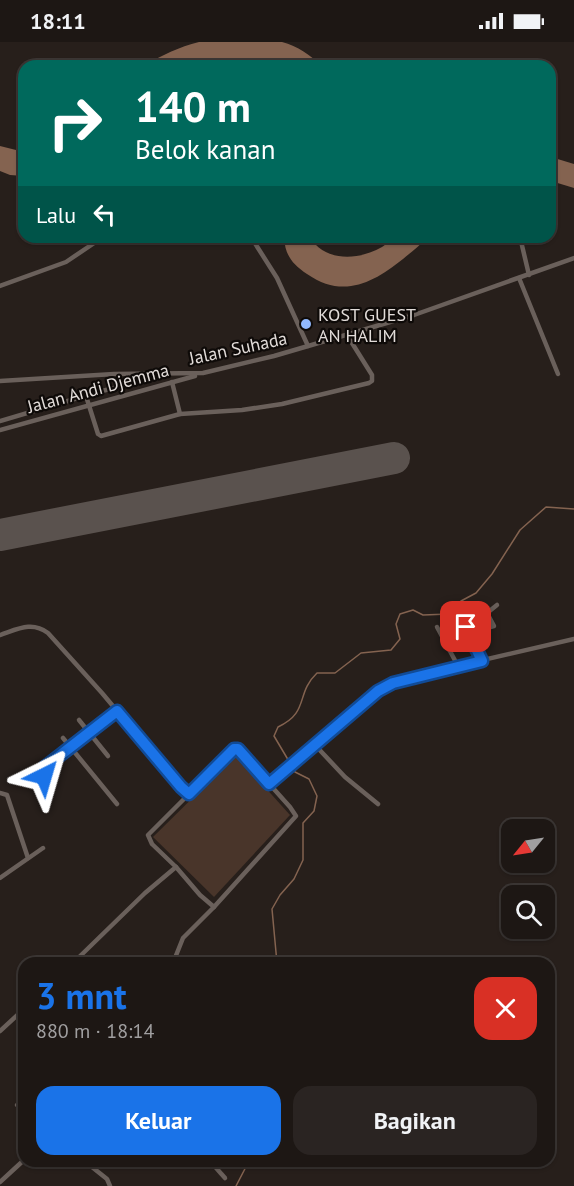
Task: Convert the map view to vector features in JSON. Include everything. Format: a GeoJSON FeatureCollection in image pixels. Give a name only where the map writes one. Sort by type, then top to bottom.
{"type":"FeatureCollection","features":[{"type":"Feature","properties":{"kind":"street"},"geometry":{"type":"LineString","coordinates":[[0,286],[66,262],[94,243]]}},
{"type":"Feature","properties":{"kind":"street"},"geometry":{"type":"LineString","coordinates":[[256,243],[277,278],[308,346]]}},
{"type":"Feature","properties":{"kind":"street"},"geometry":{"type":"LineString","coordinates":[[521,243],[529,275]]}},
{"type":"Feature","properties":{"kind":"street","name":"Jalan Suhada"},"geometry":{"type":"LineString","coordinates":[[0,381],[124,374],[203,373],[274,357],[414,315],[484,288],[529,275],[574,258]]}},
{"type":"Feature","properties":{"kind":"street"},"geometry":{"type":"LineString","coordinates":[[519,278],[558,374]]}},
{"type":"Feature","properties":{"kind":"street"},"geometry":{"type":"LineString","coordinates":[[86,396],[100,436],[180,414],[242,410],[282,404],[369,383],[372,381],[372,375],[347,335]]}},
{"type":"Feature","properties":{"kind":"street","name":"Jalan Andi Djemma"},"geometry":{"type":"LineString","coordinates":[[0,430],[203,373]]}},
{"type":"Feature","properties":{"kind":"street","name":"Jalan Andi Djemma"},"geometry":{"type":"LineString","coordinates":[[0,421],[169,374]]}},
{"type":"Feature","properties":{"kind":"street"},"geometry":{"type":"LineString","coordinates":[[172,382],[180,414]]}},
{"type":"Feature","properties":{"kind":"street"},"geometry":{"type":"LineString","coordinates":[[22,415],[25,422]]}},
{"type":"Feature","properties":{"kind":"street"},"geometry":{"type":"LineString","coordinates":[[444,640],[494,626],[487,612],[497,605]]}},
{"type":"Feature","properties":{"kind":"street"},"geometry":{"type":"LineString","coordinates":[[460,617],[482,661]]}},
{"type":"Feature","properties":{"kind":"street"},"geometry":{"type":"LineString","coordinates":[[0,635],[33,626],[40,627],[48,633],[189,794]]}},
{"type":"Feature","properties":{"kind":"street"},"geometry":{"type":"LineString","coordinates":[[437,627],[458,666]]}},
{"type":"Feature","properties":{"kind":"street"},"geometry":{"type":"LineString","coordinates":[[269,784],[378,691],[393,683],[574,639]]}},
{"type":"Feature","properties":{"kind":"street"},"geometry":{"type":"LineString","coordinates":[[47,797],[43,790],[44,770],[117,711]]}},
{"type":"Feature","properties":{"kind":"street"},"geometry":{"type":"LineString","coordinates":[[79,720],[108,756]]}},
{"type":"Feature","properties":{"kind":"street"},"geometry":{"type":"LineString","coordinates":[[63,738],[117,804]]}},
{"type":"Feature","properties":{"kind":"street"},"geometry":{"type":"LineString","coordinates":[[315,745],[345,777],[378,804]]}},
{"type":"Feature","properties":{"kind":"street"},"geometry":{"type":"LineString","coordinates":[[175,957],[183,938],[214,907],[296,816],[238,749],[234,749],[148,835],[152,844],[214,907]]}},
{"type":"Feature","properties":{"kind":"street"},"geometry":{"type":"LineString","coordinates":[[52,762],[58,770]]}},
{"type":"Feature","properties":{"kind":"street"},"geometry":{"type":"LineString","coordinates":[[0,793],[8,795],[28,858]]}},
{"type":"Feature","properties":{"kind":"street"},"geometry":{"type":"LineString","coordinates":[[0,878],[42,848]]}},
{"type":"Feature","properties":{"kind":"street"},"geometry":{"type":"LineString","coordinates":[[79,957],[145,893],[176,867]]}},
{"type":"Feature","properties":{"kind":"street"},"geometry":{"type":"LineString","coordinates":[[0,1031],[18,1014]]}},
{"type":"Feature","properties":{"kind":"street"},"geometry":{"type":"LineString","coordinates":[[0,1182],[18,1166]]}},
{"type":"Feature","properties":{"kind":"street"},"geometry":{"type":"LineString","coordinates":[[92,1167],[107,1179],[110,1186]]}},
{"type":"Feature","properties":{"kind":"street"},"geometry":{"type":"LineString","coordinates":[[215,1167],[225,1178]]}},
{"type":"Feature","properties":{"kind":"shaded area"},"geometry":{"type":"Polygon","coordinates":[[[199,42],[282,42],[304,51],[315,60],[260,58],[154,60],[184,46],[199,42]]]}},
{"type":"Feature","properties":{"kind":"shaded area"},"geometry":{"type":"Polygon","coordinates":[[[0,146],[18,150],[18,176],[0,171],[0,146]]]}},
{"type":"Feature","properties":{"kind":"shaded area"},"geometry":{"type":"Polygon","coordinates":[[[556,159],[574,164],[574,188],[556,183],[556,159]]]}},
{"type":"Feature","properties":{"kind":"shaded area"},"geometry":{"type":"Polygon","coordinates":[[[285,243],[314,243],[324,251],[343,257],[364,255],[388,243],[421,243],[392,268],[380,275],[369,281],[345,287],[320,282],[293,263],[285,243]]]}},
{"type":"Feature","properties":{"kind":"shaded area"},"geometry":{"type":"Polygon","coordinates":[[[236,755],[290,815],[214,897],[153,837],[236,755]]]}},
{"type":"Feature","properties":{"kind":"waterway"},"geometry":{"type":"LineString","coordinates":[[290,763],[274,736],[278,727],[288,721],[299,709],[306,688],[317,673],[335,673],[361,653],[391,650],[400,639],[396,624],[400,614],[413,610],[423,615],[449,614],[461,601],[476,593],[492,574],[520,530],[546,507],[574,509]]}},
{"type":"Feature","properties":{"kind":"waterway"},"geometry":{"type":"LineString","coordinates":[[276,957],[272,909],[280,895],[294,879],[303,860],[303,823],[314,811],[317,796],[309,779],[295,772],[292,767]]}},
{"type":"Feature","properties":{"kind":"waterway"},"geometry":{"type":"LineString","coordinates":[[236,1186],[246,1167]]}},
{"type":"Feature","properties":{"kind":"runway"},"geometry":{"type":"LineString","coordinates":[[0,535],[394,458]]}},
{"type":"Feature","properties":{"kind":"place","name":"KOST GUEST AN HALIM"},"geometry":{"type":"Point","coordinates":[306,324]}},
{"type":"Feature","properties":{"kind":"route"},"geometry":{"type":"LineString","coordinates":[[44,776],[45,767],[117,711],[189,794],[234,749],[238,749],[269,784],[378,691],[393,683],[482,661],[466,627]]}}]}
